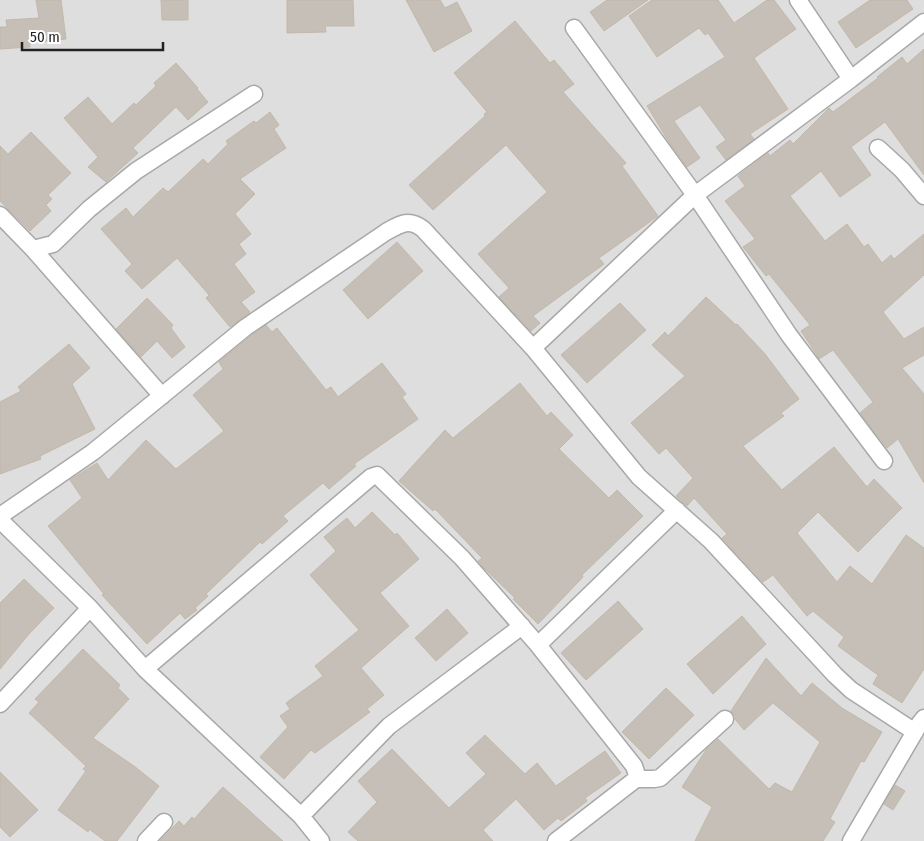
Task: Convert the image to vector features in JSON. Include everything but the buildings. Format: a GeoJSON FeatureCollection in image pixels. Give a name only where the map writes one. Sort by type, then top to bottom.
{"type":"FeatureCollection","features":[{"type":"Feature","properties":{"kind":"street"},"geometry":{"type":"LineString","coordinates":[[798,0],[851,80]]}},
{"type":"Feature","properties":{"kind":"street"},"geometry":{"type":"LineString","coordinates":[[533,348],[695,196],[851,80],[924,22]]}},
{"type":"Feature","properties":{"kind":"street"},"geometry":{"type":"LineString","coordinates":[[574,28],[695,196],[789,336],[884,461]]}},
{"type":"Feature","properties":{"kind":"street"},"geometry":{"type":"LineString","coordinates":[[33,249],[53,244],[89,208],[136,171],[254,94]]}},
{"type":"Feature","properties":{"kind":"street"},"geometry":{"type":"LineString","coordinates":[[878,148],[902,170],[924,196]]}},
{"type":"Feature","properties":{"kind":"street"},"geometry":{"type":"LineString","coordinates":[[0,216],[33,249],[162,396]]}},
{"type":"Feature","properties":{"kind":"street"},"geometry":{"type":"LineString","coordinates":[[322,841],[301,816],[145,669],[90,608],[0,518],[93,452],[246,327],[386,232],[410,222],[417,224],[423,229],[533,348],[639,477],[711,541],[835,676],[851,690],[915,732]]}},
{"type":"Feature","properties":{"kind":"street"},"geometry":{"type":"LineString","coordinates":[[48,266],[53,244]]}},
{"type":"Feature","properties":{"kind":"street"},"geometry":{"type":"LineString","coordinates":[[145,669],[371,477],[377,475],[462,558],[522,626],[634,766],[637,774],[636,779]]}},
{"type":"Feature","properties":{"kind":"street"},"geometry":{"type":"LineString","coordinates":[[538,645],[677,510]]}},
{"type":"Feature","properties":{"kind":"street"},"geometry":{"type":"LineString","coordinates":[[0,704],[90,608]]}},
{"type":"Feature","properties":{"kind":"street"},"geometry":{"type":"LineString","coordinates":[[301,816],[389,726],[522,626]]}},
{"type":"Feature","properties":{"kind":"street"},"geometry":{"type":"LineString","coordinates":[[851,841],[924,718]]}},
{"type":"Feature","properties":{"kind":"street"},"geometry":{"type":"LineString","coordinates":[[556,841],[636,779],[660,778],[725,720]]}},
{"type":"Feature","properties":{"kind":"street"},"geometry":{"type":"LineString","coordinates":[[146,841],[164,822]]}},
{"type":"Feature","properties":{"kind":"shaded area"},"geometry":{"type":"Polygon","coordinates":[[[0,0],[924,0],[924,841],[0,841],[0,0]]]}}]}
